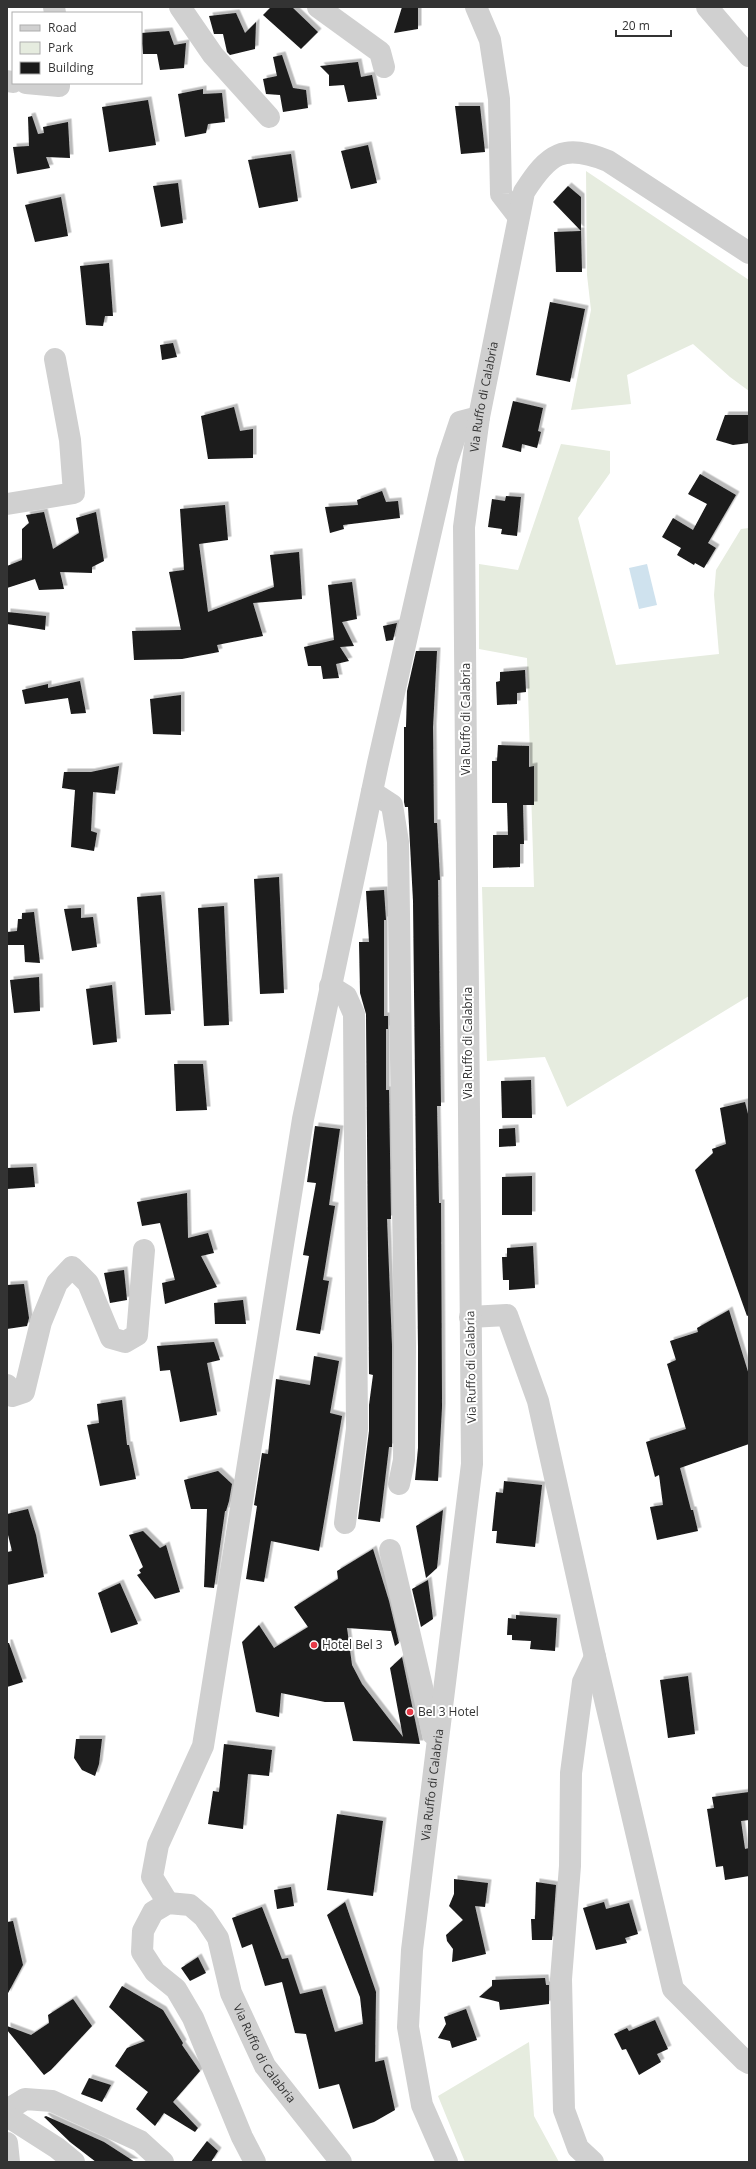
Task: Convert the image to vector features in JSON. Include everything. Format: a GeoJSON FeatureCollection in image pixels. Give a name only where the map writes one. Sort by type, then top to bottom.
{"type":"FeatureCollection","features":[{"type":"Feature","properties":{"kind":"street"},"geometry":{"type":"LineString","coordinates":[[180,7],[213,55],[269,117]]}},
{"type":"Feature","properties":{"kind":"street"},"geometry":{"type":"LineString","coordinates":[[318,7],[380,52],[384,66]]}},
{"type":"Feature","properties":{"kind":"street"},"geometry":{"type":"LineString","coordinates":[[476,7],[490,40],[499,99],[501,194],[518,216]]}},
{"type":"Feature","properties":{"kind":"street"},"geometry":{"type":"LineString","coordinates":[[707,7],[749,56]]}},
{"type":"Feature","properties":{"kind":"street"},"geometry":{"type":"LineString","coordinates":[[37,84],[59,86],[59,84]]}},
{"type":"Feature","properties":{"kind":"street","name":"Via Ruffo di Calabria"},"geometry":{"type":"LineString","coordinates":[[447,2162],[422,2105],[408,2027],[412,1950],[472,1464],[464,527],[479,417],[524,192],[536,173],[551,158],[566,153],[587,153],[608,161],[749,253]]}},
{"type":"Feature","properties":{"kind":"street"},"geometry":{"type":"LineString","coordinates":[[7,504],[74,494],[70,440],[55,359]]}},
{"type":"Feature","properties":{"kind":"street"},"geometry":{"type":"LineString","coordinates":[[255,2162],[242,2136],[193,2018],[176,1989],[155,1972],[142,1952],[142,1931],[153,1912],[168,1903],[152,1877],[158,1845],[203,1746],[303,1119],[372,792],[448,461],[460,422],[479,417]]}},
{"type":"Feature","properties":{"kind":"street"},"geometry":{"type":"LineString","coordinates":[[372,792],[392,805],[398,842],[405,1346],[404,1460],[399,1484]]}},
{"type":"Feature","properties":{"kind":"street"},"geometry":{"type":"LineString","coordinates":[[330,986],[346,996],[354,1014],[357,1429],[345,1522]]}},
{"type":"Feature","properties":{"kind":"street"},"geometry":{"type":"LineString","coordinates":[[7,1385],[12,1396],[24,1392],[41,1322],[57,1283],[72,1267],[88,1283],[111,1338],[125,1342],[137,1335],[144,1250]]}},
{"type":"Feature","properties":{"kind":"street"},"geometry":{"type":"LineString","coordinates":[[470,1317],[507,1316],[538,1401],[595,1657],[673,1988],[744,2060],[749,2063]]}},
{"type":"Feature","properties":{"kind":"street"},"geometry":{"type":"LineString","coordinates":[[390,1550],[436,1749]]}},
{"type":"Feature","properties":{"kind":"street"},"geometry":{"type":"LineString","coordinates":[[592,2162],[578,2148],[564,2110],[561,1979],[570,1866],[572,1774],[583,1682],[595,1657]]}},
{"type":"Feature","properties":{"kind":"street","name":"Via Ruffo di Calabria"},"geometry":{"type":"LineString","coordinates":[[168,1903],[190,1905],[204,1917],[218,1938],[231,1993],[265,2066],[341,2162]]}},
{"type":"Feature","properties":{"kind":"street"},"geometry":{"type":"LineString","coordinates":[[7,2110],[24,2099],[52,2101],[140,2141],[163,2162]]}},
{"type":"Feature","properties":{"kind":"street"},"geometry":{"type":"LineString","coordinates":[[7,2116],[57,2148],[74,2162]]}},
{"type":"Feature","properties":{"kind":"street"},"geometry":{"type":"LineString","coordinates":[[7,2143],[10,2162]]}},
{"type":"Feature","properties":{"kind":"green space"},"geometry":{"type":"Polygon","coordinates":[[[586,171],[749,280],[749,391],[730,377],[693,344],[627,375],[631,404],[571,410],[591,310],[587,275],[586,171]]]}},
{"type":"Feature","properties":{"kind":"green space"},"geometry":{"type":"Polygon","coordinates":[[[561,444],[610,451],[610,473],[578,518],[616,665],[719,654],[714,595],[716,570],[741,529],[749,528],[749,996],[567,1107],[545,1057],[487,1061],[482,887],[534,887],[527,658],[479,649],[479,564],[518,570],[561,444]]]}},
{"type":"Feature","properties":{"kind":"green space"},"geometry":{"type":"Polygon","coordinates":[[[529,2042],[534,2116],[559,2162],[465,2162],[438,2096],[529,2042]]]}},
{"type":"Feature","properties":{"kind":"water"},"geometry":{"type":"Polygon","coordinates":[[[647,564],[657,605],[639,609],[629,568],[647,564]]]}},
{"type":"Feature","properties":{"kind":"building"},"geometry":{"type":"Polygon","coordinates":[[[271,7],[292,7],[318,32],[301,49],[263,15],[271,7]]]}},
{"type":"Feature","properties":{"kind":"building"},"geometry":{"type":"Polygon","coordinates":[[[402,7],[418,7],[418,29],[394,33],[402,7]]]}},
{"type":"Feature","properties":{"kind":"building"},"geometry":{"type":"Polygon","coordinates":[[[236,13],[245,33],[256,22],[255,49],[230,55],[227,52],[223,34],[214,34],[209,16],[236,13]]]}},
{"type":"Feature","properties":{"kind":"building"},"geometry":{"type":"Polygon","coordinates":[[[169,31],[174,45],[186,43],[184,68],[160,70],[157,54],[143,54],[142,33],[169,31]]]}},
{"type":"Feature","properties":{"kind":"building"},"geometry":{"type":"Polygon","coordinates":[[[282,55],[293,88],[306,90],[308,108],[283,112],[280,95],[266,94],[263,79],[277,76],[273,57],[282,55]]]}},
{"type":"Feature","properties":{"kind":"building"},"geometry":{"type":"Polygon","coordinates":[[[358,62],[361,77],[372,75],[377,99],[348,102],[344,85],[329,86],[329,75],[320,66],[358,62]]]}},
{"type":"Feature","properties":{"kind":"building"},"geometry":{"type":"Polygon","coordinates":[[[203,89],[203,94],[222,93],[225,122],[208,124],[206,133],[185,137],[178,94],[203,89]]]}},
{"type":"Feature","properties":{"kind":"building"},"geometry":{"type":"Polygon","coordinates":[[[148,100],[156,145],[109,152],[102,107],[148,100]]]}},
{"type":"Feature","properties":{"kind":"building"},"geometry":{"type":"Polygon","coordinates":[[[455,106],[480,106],[485,152],[461,154],[455,106]]]}},
{"type":"Feature","properties":{"kind":"building"},"geometry":{"type":"Polygon","coordinates":[[[32,116],[38,134],[44,133],[43,127],[68,122],[70,158],[46,157],[50,168],[17,174],[13,147],[29,146],[28,117],[32,116]]]}},
{"type":"Feature","properties":{"kind":"building"},"geometry":{"type":"Polygon","coordinates":[[[368,145],[377,183],[351,189],[341,151],[368,145]]]}},
{"type":"Feature","properties":{"kind":"building"},"geometry":{"type":"Polygon","coordinates":[[[291,154],[298,201],[259,208],[248,160],[291,154]]]}},
{"type":"Feature","properties":{"kind":"building"},"geometry":{"type":"Polygon","coordinates":[[[178,183],[183,223],[161,227],[153,186],[178,183]]]}},
{"type":"Feature","properties":{"kind":"building"},"geometry":{"type":"Polygon","coordinates":[[[568,186],[581,197],[581,231],[553,202],[568,186]]]}},
{"type":"Feature","properties":{"kind":"building"},"geometry":{"type":"Polygon","coordinates":[[[61,197],[68,236],[35,242],[25,205],[61,197]]]}},
{"type":"Feature","properties":{"kind":"building"},"geometry":{"type":"Polygon","coordinates":[[[581,231],[582,272],[556,272],[554,232],[581,231]]]}},
{"type":"Feature","properties":{"kind":"building"},"geometry":{"type":"Polygon","coordinates":[[[109,263],[113,316],[105,316],[103,326],[86,325],[80,266],[109,263]]]}},
{"type":"Feature","properties":{"kind":"building"},"geometry":{"type":"Polygon","coordinates":[[[550,302],[585,309],[570,382],[536,375],[550,302]]]}},
{"type":"Feature","properties":{"kind":"building"},"geometry":{"type":"Polygon","coordinates":[[[173,343],[177,357],[162,360],[160,345],[173,343]]]}},
{"type":"Feature","properties":{"kind":"building"},"geometry":{"type":"Polygon","coordinates":[[[513,401],[543,408],[538,431],[541,432],[537,448],[522,444],[521,452],[502,447],[513,401]]]}},
{"type":"Feature","properties":{"kind":"building"},"geometry":{"type":"Polygon","coordinates":[[[234,407],[240,431],[253,429],[253,458],[208,459],[201,416],[234,407]]]}},
{"type":"Feature","properties":{"kind":"building"},"geometry":{"type":"Polygon","coordinates":[[[725,415],[749,415],[749,443],[733,445],[716,440],[725,415]]]}},
{"type":"Feature","properties":{"kind":"building"},"geometry":{"type":"Polygon","coordinates":[[[700,474],[736,495],[708,543],[716,548],[704,568],[695,563],[694,565],[677,555],[681,548],[662,537],[673,518],[693,530],[707,504],[688,494],[700,474]]]}},
{"type":"Feature","properties":{"kind":"building"},"geometry":{"type":"Polygon","coordinates":[[[382,491],[386,502],[398,501],[400,518],[343,525],[344,529],[330,533],[325,507],[358,505],[357,500],[382,491]]]}},
{"type":"Feature","properties":{"kind":"building"},"geometry":{"type":"Polygon","coordinates":[[[506,496],[521,497],[517,536],[501,534],[502,529],[488,527],[492,499],[505,501],[506,496]]]}},
{"type":"Feature","properties":{"kind":"building"},"geometry":{"type":"Polygon","coordinates":[[[225,505],[228,540],[199,544],[208,612],[274,587],[270,555],[299,552],[302,599],[253,603],[263,636],[217,645],[219,652],[182,659],[134,660],[132,631],[181,630],[169,572],[184,570],[180,509],[225,505]]]}},
{"type":"Feature","properties":{"kind":"building"},"geometry":{"type":"Polygon","coordinates":[[[44,512],[53,549],[79,533],[76,518],[96,512],[104,561],[92,567],[92,573],[60,572],[64,589],[39,590],[35,579],[7,588],[7,566],[22,560],[22,529],[29,523],[26,515],[44,512]]]}},
{"type":"Feature","properties":{"kind":"building"},"geometry":{"type":"Polygon","coordinates":[[[352,582],[357,619],[342,622],[354,646],[340,647],[349,661],[336,664],[339,678],[323,679],[321,666],[308,666],[304,647],[334,640],[328,585],[352,582]]]}},
{"type":"Feature","properties":{"kind":"building"},"geometry":{"type":"Polygon","coordinates":[[[7,612],[46,616],[45,630],[7,624],[7,612]]]}},
{"type":"Feature","properties":{"kind":"building"},"geometry":{"type":"Polygon","coordinates":[[[397,623],[393,640],[386,641],[383,626],[397,623]]]}},
{"type":"Feature","properties":{"kind":"building"},"geometry":{"type":"Polygon","coordinates":[[[416,651],[437,651],[433,727],[434,823],[437,823],[440,880],[438,880],[441,1106],[437,1106],[439,1203],[441,1203],[442,1407],[438,1481],[415,1480],[418,1448],[418,1346],[413,901],[408,807],[405,807],[404,802],[404,727],[406,727],[407,691],[416,651]]]}},
{"type":"Feature","properties":{"kind":"building"},"geometry":{"type":"Polygon","coordinates":[[[525,670],[526,692],[517,693],[517,704],[497,705],[496,682],[500,681],[500,672],[525,670]]]}},
{"type":"Feature","properties":{"kind":"building"},"geometry":{"type":"Polygon","coordinates":[[[80,681],[86,713],[71,714],[68,698],[25,704],[22,690],[48,684],[48,688],[80,681]]]}},
{"type":"Feature","properties":{"kind":"building"},"geometry":{"type":"Polygon","coordinates":[[[181,695],[181,735],[153,734],[150,699],[181,695]]]}},
{"type":"Feature","properties":{"kind":"building"},"geometry":{"type":"Polygon","coordinates":[[[498,745],[529,746],[529,767],[534,766],[534,805],[523,805],[524,844],[520,844],[520,867],[493,868],[493,835],[508,835],[507,803],[492,803],[492,761],[497,761],[498,745]]]}},
{"type":"Feature","properties":{"kind":"building"},"geometry":{"type":"Polygon","coordinates":[[[119,766],[115,794],[93,792],[91,831],[97,833],[94,851],[71,847],[75,790],[62,788],[64,772],[91,772],[119,766]]]}},
{"type":"Feature","properties":{"kind":"building"},"geometry":{"type":"Polygon","coordinates":[[[279,877],[284,993],[260,994],[254,879],[279,877]]]}},
{"type":"Feature","properties":{"kind":"building"},"geometry":{"type":"Polygon","coordinates":[[[384,890],[386,920],[384,920],[384,1016],[388,1016],[388,1029],[386,1029],[386,1090],[389,1090],[391,1219],[387,1219],[392,1346],[392,1447],[389,1447],[380,1522],[358,1519],[369,1431],[369,1405],[373,1375],[369,1374],[366,1014],[360,993],[359,942],[369,942],[366,891],[384,890]]]}},
{"type":"Feature","properties":{"kind":"building"},"geometry":{"type":"Polygon","coordinates":[[[161,895],[171,1014],[145,1015],[137,897],[161,895]]]}},
{"type":"Feature","properties":{"kind":"building"},"geometry":{"type":"Polygon","coordinates":[[[224,906],[229,1025],[204,1026],[198,908],[224,906]]]}},
{"type":"Feature","properties":{"kind":"building"},"geometry":{"type":"Polygon","coordinates":[[[81,908],[81,918],[93,917],[97,947],[72,951],[64,909],[81,908]]]}},
{"type":"Feature","properties":{"kind":"building"},"geometry":{"type":"Polygon","coordinates":[[[34,912],[40,963],[25,962],[24,945],[7,945],[7,932],[17,931],[18,919],[22,919],[22,913],[34,912]]]}},
{"type":"Feature","properties":{"kind":"building"},"geometry":{"type":"Polygon","coordinates":[[[39,977],[40,1011],[14,1013],[10,980],[39,977]]]}},
{"type":"Feature","properties":{"kind":"building"},"geometry":{"type":"Polygon","coordinates":[[[112,985],[117,1042],[93,1045],[86,989],[112,985]]]}},
{"type":"Feature","properties":{"kind":"building"},"geometry":{"type":"Polygon","coordinates":[[[174,1064],[203,1064],[207,1110],[176,1111],[174,1064]]]}},
{"type":"Feature","properties":{"kind":"building"},"geometry":{"type":"Polygon","coordinates":[[[531,1080],[532,1118],[502,1118],[501,1081],[531,1080]]]}},
{"type":"Feature","properties":{"kind":"building"},"geometry":{"type":"Polygon","coordinates":[[[745,1102],[749,1118],[749,1315],[747,1316],[695,1170],[713,1153],[712,1149],[726,1144],[720,1108],[745,1102]]]}},
{"type":"Feature","properties":{"kind":"building"},"geometry":{"type":"Polygon","coordinates":[[[315,1126],[340,1129],[329,1205],[335,1206],[323,1280],[329,1281],[320,1334],[296,1330],[309,1256],[303,1255],[316,1183],[307,1182],[315,1126]]]}},
{"type":"Feature","properties":{"kind":"building"},"geometry":{"type":"Polygon","coordinates":[[[515,1128],[516,1146],[499,1147],[499,1129],[515,1128]]]}},
{"type":"Feature","properties":{"kind":"building"},"geometry":{"type":"Polygon","coordinates":[[[33,1167],[35,1187],[7,1189],[7,1168],[33,1167]]]}},
{"type":"Feature","properties":{"kind":"building"},"geometry":{"type":"Polygon","coordinates":[[[532,1176],[532,1215],[502,1215],[502,1177],[532,1176]]]}},
{"type":"Feature","properties":{"kind":"building"},"geometry":{"type":"Polygon","coordinates":[[[187,1193],[188,1238],[208,1233],[214,1253],[201,1256],[217,1287],[165,1304],[162,1283],[175,1280],[160,1223],[142,1226],[137,1202],[187,1193]]]}},
{"type":"Feature","properties":{"kind":"building"},"geometry":{"type":"Polygon","coordinates":[[[533,1246],[535,1288],[509,1290],[509,1280],[503,1280],[502,1257],[507,1257],[507,1248],[533,1246]]]}},
{"type":"Feature","properties":{"kind":"building"},"geometry":{"type":"Polygon","coordinates":[[[124,1270],[127,1300],[110,1303],[104,1273],[124,1270]]]}},
{"type":"Feature","properties":{"kind":"building"},"geometry":{"type":"Polygon","coordinates":[[[24,1284],[29,1318],[27,1326],[7,1329],[7,1285],[24,1284]]]}},
{"type":"Feature","properties":{"kind":"building"},"geometry":{"type":"Polygon","coordinates":[[[243,1300],[246,1324],[215,1324],[214,1303],[243,1300]]]}},
{"type":"Feature","properties":{"kind":"building"},"geometry":{"type":"Polygon","coordinates":[[[729,1310],[749,1375],[749,1444],[680,1468],[698,1531],[657,1540],[650,1507],[663,1505],[659,1475],[655,1477],[646,1442],[686,1429],[667,1364],[676,1360],[670,1341],[698,1332],[697,1328],[729,1310]]]}},
{"type":"Feature","properties":{"kind":"building"},"geometry":{"type":"Polygon","coordinates":[[[214,1342],[220,1360],[207,1363],[217,1415],[180,1422],[170,1370],[160,1371],[157,1346],[214,1342]]]}},
{"type":"Feature","properties":{"kind":"building"},"geometry":{"type":"Polygon","coordinates":[[[314,1356],[339,1361],[330,1413],[342,1416],[319,1551],[271,1541],[264,1582],[246,1579],[257,1506],[254,1505],[262,1453],[268,1454],[276,1379],[310,1385],[314,1356]]]}},
{"type":"Feature","properties":{"kind":"building"},"geometry":{"type":"Polygon","coordinates":[[[122,1400],[127,1445],[129,1445],[136,1479],[100,1486],[87,1425],[99,1423],[97,1404],[122,1400]]]}},
{"type":"Feature","properties":{"kind":"building"},"geometry":{"type":"Polygon","coordinates":[[[218,1471],[232,1484],[229,1501],[225,1511],[214,1588],[204,1587],[207,1509],[191,1509],[184,1480],[218,1471]]]}},
{"type":"Feature","properties":{"kind":"building"},"geometry":{"type":"Polygon","coordinates":[[[504,1481],[542,1485],[535,1547],[496,1543],[497,1531],[492,1531],[496,1492],[503,1493],[504,1481]]]}},
{"type":"Feature","properties":{"kind":"building"},"geometry":{"type":"Polygon","coordinates":[[[28,1509],[36,1535],[44,1577],[7,1585],[7,1552],[12,1551],[7,1531],[7,1514],[28,1509]]]}},
{"type":"Feature","properties":{"kind":"building"},"geometry":{"type":"Polygon","coordinates":[[[443,1510],[437,1568],[426,1578],[416,1526],[443,1510]]]}},
{"type":"Feature","properties":{"kind":"building"},"geometry":{"type":"Polygon","coordinates":[[[143,1531],[160,1548],[166,1545],[180,1592],[155,1599],[137,1575],[141,1573],[139,1570],[143,1567],[129,1535],[143,1531]]]}},
{"type":"Feature","properties":{"kind":"building","name":"Hotel Bel 3"},"geometry":{"type":"Polygon","coordinates":[[[373,1549],[389,1601],[399,1643],[395,1646],[391,1631],[347,1628],[352,1665],[362,1684],[403,1737],[390,1668],[402,1657],[420,1744],[353,1741],[344,1702],[325,1702],[281,1693],[279,1717],[256,1712],[242,1642],[259,1625],[274,1648],[308,1627],[294,1607],[338,1579],[337,1571],[373,1549]]]}},
{"type":"Feature","properties":{"kind":"building"},"geometry":{"type":"Polygon","coordinates":[[[428,1580],[433,1619],[421,1627],[412,1589],[428,1580]]]}},
{"type":"Feature","properties":{"kind":"building"},"geometry":{"type":"Polygon","coordinates":[[[120,1583],[138,1624],[111,1633],[98,1593],[120,1583]]]}},
{"type":"Feature","properties":{"kind":"building"},"geometry":{"type":"Polygon","coordinates":[[[516,1615],[557,1618],[555,1651],[530,1649],[531,1641],[512,1640],[512,1635],[507,1635],[508,1618],[516,1619],[516,1615]]]}},
{"type":"Feature","properties":{"kind":"building"},"geometry":{"type":"Polygon","coordinates":[[[7,1643],[9,1643],[23,1682],[7,1687],[7,1643]]]}},
{"type":"Feature","properties":{"kind":"building"},"geometry":{"type":"Polygon","coordinates":[[[688,1676],[695,1734],[668,1738],[660,1680],[688,1676]]]}},
{"type":"Feature","properties":{"kind":"building"},"geometry":{"type":"Polygon","coordinates":[[[76,1739],[102,1739],[99,1764],[95,1776],[82,1770],[74,1758],[76,1739]]]}},
{"type":"Feature","properties":{"kind":"building"},"geometry":{"type":"Polygon","coordinates":[[[224,1744],[272,1750],[269,1776],[248,1774],[243,1829],[208,1824],[213,1791],[219,1792],[224,1744]]]}},
{"type":"Feature","properties":{"kind":"building"},"geometry":{"type":"Polygon","coordinates":[[[749,1792],[749,1820],[741,1821],[745,1849],[749,1848],[749,1876],[725,1880],[723,1866],[716,1867],[707,1809],[714,1808],[712,1797],[749,1792]]]}},
{"type":"Feature","properties":{"kind":"building"},"geometry":{"type":"Polygon","coordinates":[[[337,1814],[383,1821],[373,1896],[327,1890],[337,1814]]]}},
{"type":"Feature","properties":{"kind":"building"},"geometry":{"type":"Polygon","coordinates":[[[454,1879],[488,1883],[485,1907],[475,1906],[486,1954],[452,1962],[453,1949],[447,1941],[446,1935],[463,1920],[449,1906],[454,1894],[454,1879]]]}},
{"type":"Feature","properties":{"kind":"building"},"geometry":{"type":"Polygon","coordinates":[[[536,1882],[556,1885],[552,1940],[532,1940],[531,1919],[535,1919],[536,1882]]]}},
{"type":"Feature","properties":{"kind":"building"},"geometry":{"type":"Polygon","coordinates":[[[291,1887],[294,1906],[277,1909],[274,1890],[291,1887]]]}},
{"type":"Feature","properties":{"kind":"building"},"geometry":{"type":"Polygon","coordinates":[[[345,1902],[376,1992],[375,2062],[384,2060],[395,2110],[374,2122],[353,2129],[339,2084],[319,2089],[306,2034],[295,2033],[282,1982],[265,1986],[252,1944],[242,1948],[232,1918],[262,1907],[282,1959],[288,1958],[300,1994],[322,1989],[335,2032],[363,2024],[360,1997],[327,1915],[345,1902]]]}},
{"type":"Feature","properties":{"kind":"building"},"geometry":{"type":"Polygon","coordinates":[[[604,1902],[606,1909],[629,1903],[638,1934],[625,1938],[627,1943],[596,1950],[583,1908],[604,1902]]]}},
{"type":"Feature","properties":{"kind":"building"},"geometry":{"type":"Polygon","coordinates":[[[13,1921],[23,1965],[7,1995],[7,1922],[13,1921]]]}},
{"type":"Feature","properties":{"kind":"building"},"geometry":{"type":"Polygon","coordinates":[[[198,1957],[206,1973],[190,1981],[181,1968],[198,1957]]]}},
{"type":"Feature","properties":{"kind":"building"},"geometry":{"type":"Polygon","coordinates":[[[545,1978],[546,1985],[549,1985],[549,2004],[500,2010],[499,2002],[479,1997],[492,1986],[492,1980],[545,1978]]]}},
{"type":"Feature","properties":{"kind":"building"},"geometry":{"type":"Polygon","coordinates":[[[122,1986],[163,2010],[183,2043],[182,2045],[200,2071],[173,2102],[198,2128],[195,2132],[164,2113],[155,2126],[136,2109],[148,2092],[115,2066],[127,2048],[145,2041],[109,2007],[122,1986]]]}},
{"type":"Feature","properties":{"kind":"building"},"geometry":{"type":"Polygon","coordinates":[[[73,1999],[92,2026],[51,2070],[44,2075],[7,2030],[7,2026],[31,2035],[49,2023],[48,2015],[73,1999]]]}},
{"type":"Feature","properties":{"kind":"building"},"geometry":{"type":"Polygon","coordinates":[[[466,2009],[477,2040],[452,2048],[450,2041],[438,2038],[446,2024],[444,2017],[466,2009]]]}},
{"type":"Feature","properties":{"kind":"building"},"geometry":{"type":"Polygon","coordinates":[[[655,2020],[668,2049],[657,2054],[661,2062],[639,2075],[626,2049],[622,2050],[614,2034],[627,2028],[629,2031],[655,2020]]]}},
{"type":"Feature","properties":{"kind":"building"},"geometry":{"type":"Polygon","coordinates":[[[89,2078],[111,2085],[102,2102],[81,2094],[89,2078]]]}},
{"type":"Feature","properties":{"kind":"building"},"geometry":{"type":"Polygon","coordinates":[[[46,2116],[104,2142],[135,2162],[96,2162],[70,2142],[44,2117],[46,2116]]]}},
{"type":"Feature","properties":{"kind":"building"},"geometry":{"type":"Polygon","coordinates":[[[207,2141],[218,2151],[211,2162],[191,2162],[207,2141]]]}},
{"type":"Feature","properties":{"kind":"place","name":"Hotel Bel 3"},"geometry":{"type":"Point","coordinates":[314,1645]}},
{"type":"Feature","properties":{"kind":"place","name":"Bel 3 Hotel"},"geometry":{"type":"Point","coordinates":[410,1712]}}]}
